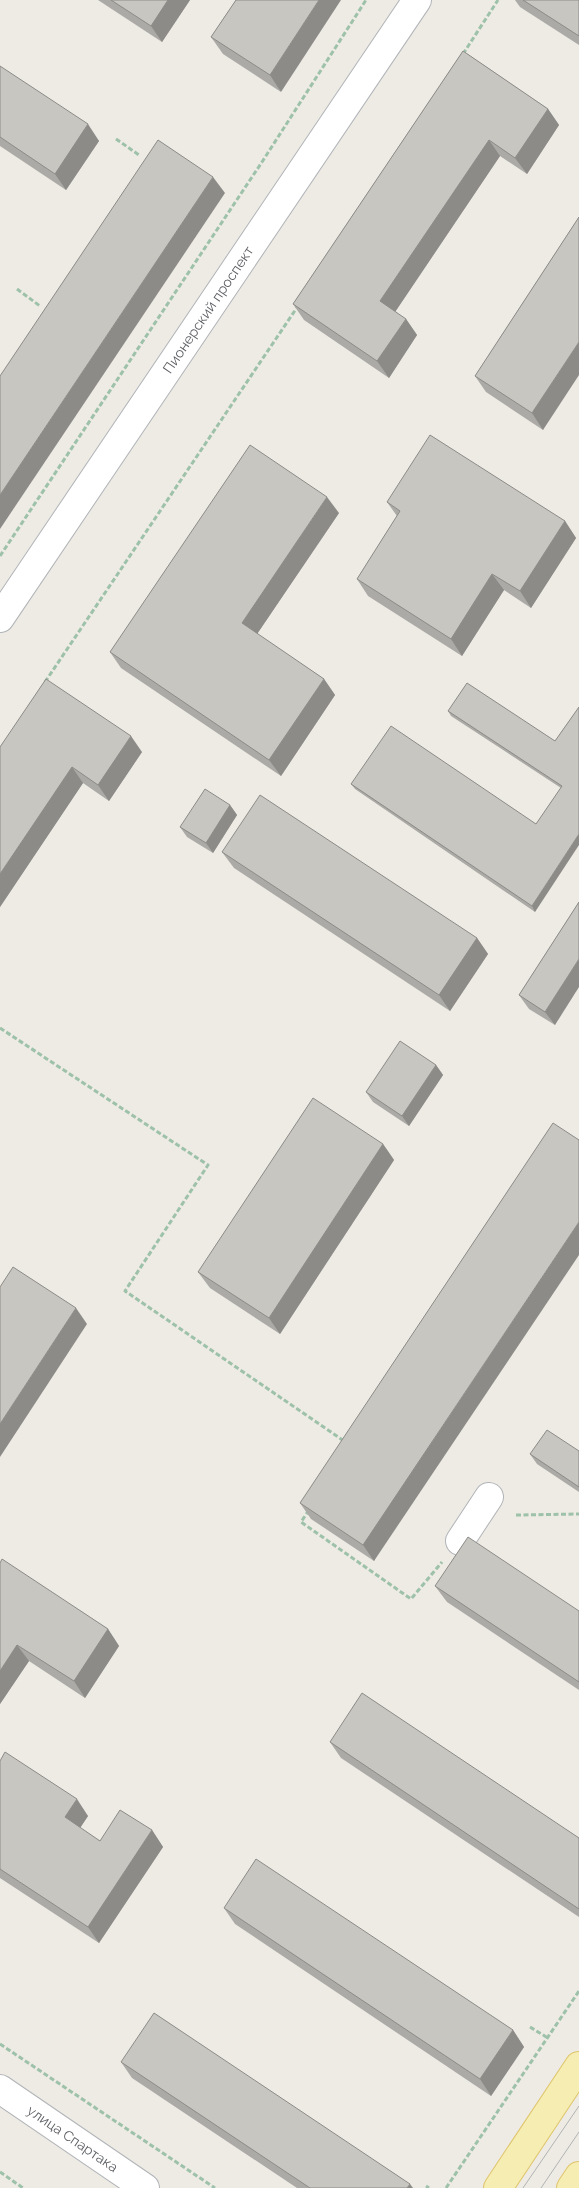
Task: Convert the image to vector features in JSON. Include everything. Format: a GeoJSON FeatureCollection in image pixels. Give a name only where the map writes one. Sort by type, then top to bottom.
{"type":"FeatureCollection","features":[{"type":"Feature","properties":{"kind":"main road"},"geometry":{"type":"LineString","coordinates":[[498,2188],[579,2066]]}},
{"type":"Feature","properties":{"kind":"main road"},"geometry":{"type":"LineString","coordinates":[[571,2188],[579,2176]]}},
{"type":"Feature","properties":{"kind":"street","name":"Пионерский проспект"},"geometry":{"type":"LineString","coordinates":[[0,618],[417,0]]}},
{"type":"Feature","properties":{"kind":"street"},"geometry":{"type":"LineString","coordinates":[[460,1541],[489,1497]]}},
{"type":"Feature","properties":{"kind":"street","name":"улица Спартака"},"geometry":{"type":"LineString","coordinates":[[0,2089],[145,2188]]}},
{"type":"Feature","properties":{"kind":"path"},"geometry":{"type":"LineString","coordinates":[[0,556],[262,162],[366,0]]}},
{"type":"Feature","properties":{"kind":"path"},"geometry":{"type":"LineString","coordinates":[[461,56],[498,0]]}},
{"type":"Feature","properties":{"kind":"path"},"geometry":{"type":"LineString","coordinates":[[116,139],[139,154]]}},
{"type":"Feature","properties":{"kind":"path"},"geometry":{"type":"LineString","coordinates":[[17,289],[40,306]]}},
{"type":"Feature","properties":{"kind":"path"},"geometry":{"type":"LineString","coordinates":[[44,683],[301,302]]}},
{"type":"Feature","properties":{"kind":"path"},"geometry":{"type":"LineString","coordinates":[[0,1028],[208,1165],[125,1291],[350,1445]]}},
{"type":"Feature","properties":{"kind":"path"},"geometry":{"type":"LineString","coordinates":[[311,1507],[302,1522],[411,1599],[460,1541]]}},
{"type":"Feature","properties":{"kind":"path"},"geometry":{"type":"LineString","coordinates":[[516,1515],[579,1514]]}},
{"type":"Feature","properties":{"kind":"path"},"geometry":{"type":"LineString","coordinates":[[446,2188],[579,1992]]}},
{"type":"Feature","properties":{"kind":"path"},"geometry":{"type":"LineString","coordinates":[[530,2027],[548,2038]]}},
{"type":"Feature","properties":{"kind":"path"},"geometry":{"type":"LineString","coordinates":[[0,2044],[214,2188]]}},
{"type":"Feature","properties":{"kind":"path"},"geometry":{"type":"LineString","coordinates":[[0,2172],[23,2188]]}},
{"type":"Feature","properties":{"kind":"building"},"geometry":{"type":"Polygon","coordinates":[[[111,0],[168,0],[151,26],[111,0]]]}},
{"type":"Feature","properties":{"kind":"building"},"geometry":{"type":"Polygon","coordinates":[[[236,0],[319,0],[270,75],[211,37],[236,0]]]}},
{"type":"Feature","properties":{"kind":"building"},"geometry":{"type":"Polygon","coordinates":[[[523,0],[579,0],[579,36],[523,0]]]}},
{"type":"Feature","properties":{"kind":"building"},"geometry":{"type":"Polygon","coordinates":[[[463,51],[548,109],[515,158],[489,140],[380,301],[406,319],[377,361],[293,304],[463,51]]]}},
{"type":"Feature","properties":{"kind":"building"},"geometry":{"type":"Polygon","coordinates":[[[0,66],[88,124],[55,174],[0,137],[0,66]]]}},
{"type":"Feature","properties":{"kind":"building"},"geometry":{"type":"Polygon","coordinates":[[[158,140],[213,177],[0,495],[0,376],[158,140]]]}},
{"type":"Feature","properties":{"kind":"building"},"geometry":{"type":"Polygon","coordinates":[[[579,217],[579,342],[532,413],[475,376],[579,217]]]}},
{"type":"Feature","properties":{"kind":"building"},"geometry":{"type":"Polygon","coordinates":[[[430,435],[565,521],[520,591],[492,574],[451,639],[357,579],[400,511],[387,502],[430,435]]]}},
{"type":"Feature","properties":{"kind":"building"},"geometry":{"type":"Polygon","coordinates":[[[250,445],[327,497],[242,623],[324,679],[269,760],[110,652],[250,445]]]}},
{"type":"Feature","properties":{"kind":"building"},"geometry":{"type":"Polygon","coordinates":[[[46,679],[131,736],[98,785],[72,767],[0,874],[0,747],[46,679]]]}},
{"type":"Feature","properties":{"kind":"building"},"geometry":{"type":"Polygon","coordinates":[[[467,683],[555,741],[579,707],[579,834],[532,906],[351,784],[391,726],[536,824],[562,786],[448,711],[467,683]]]}},
{"type":"Feature","properties":{"kind":"building"},"geometry":{"type":"Polygon","coordinates":[[[205,789],[230,805],[206,843],[180,827],[205,789]]]}},
{"type":"Feature","properties":{"kind":"building"},"geometry":{"type":"Polygon","coordinates":[[[260,795],[477,938],[439,995],[222,852],[260,795]]]}},
{"type":"Feature","properties":{"kind":"building"},"geometry":{"type":"Polygon","coordinates":[[[579,902],[579,959],[545,1012],[519,995],[579,902]]]}},
{"type":"Feature","properties":{"kind":"building"},"geometry":{"type":"Polygon","coordinates":[[[400,1041],[436,1065],[402,1116],[366,1092],[400,1041]]]}},
{"type":"Feature","properties":{"kind":"building"},"geometry":{"type":"Polygon","coordinates":[[[313,1098],[383,1144],[269,1318],[198,1272],[313,1098]]]}},
{"type":"Feature","properties":{"kind":"building"},"geometry":{"type":"Polygon","coordinates":[[[553,1123],[579,1140],[579,1222],[363,1545],[300,1503],[553,1123]]]}},
{"type":"Feature","properties":{"kind":"building"},"geometry":{"type":"Polygon","coordinates":[[[13,1267],[76,1308],[0,1424],[0,1287],[13,1267]]]}},
{"type":"Feature","properties":{"kind":"building"},"geometry":{"type":"Polygon","coordinates":[[[547,1430],[579,1451],[579,1487],[530,1454],[547,1430]]]}},
{"type":"Feature","properties":{"kind":"building"},"geometry":{"type":"Polygon","coordinates":[[[468,1537],[579,1611],[579,1682],[435,1586],[468,1537]]]}},
{"type":"Feature","properties":{"kind":"building"},"geometry":{"type":"Polygon","coordinates":[[[2,1559],[108,1629],[74,1681],[17,1645],[0,1671],[0,1563],[2,1559]]]}},
{"type":"Feature","properties":{"kind":"building"},"geometry":{"type":"Polygon","coordinates":[[[362,1693],[579,1838],[579,1909],[330,1742],[362,1693]]]}},
{"type":"Feature","properties":{"kind":"building"},"geometry":{"type":"Polygon","coordinates":[[[5,1752],[77,1799],[65,1817],[100,1841],[120,1810],[152,1830],[88,1927],[0,1869],[0,1761],[5,1752]]]}},
{"type":"Feature","properties":{"kind":"building"},"geometry":{"type":"Polygon","coordinates":[[[256,1859],[513,2030],[480,2079],[224,1908],[256,1859]]]}},
{"type":"Feature","properties":{"kind":"building"},"geometry":{"type":"Polygon","coordinates":[[[154,2013],[410,2184],[407,2188],[310,2188],[121,2062],[154,2013]]]}},
{"type":"Feature","properties":{"kind":"tram line"},"geometry":{"type":"LineString","coordinates":[[523,2188],[579,2106]]}},
{"type":"Feature","properties":{"kind":"tram line"},"geometry":{"type":"LineString","coordinates":[[541,2188],[579,2132]]}}]}
